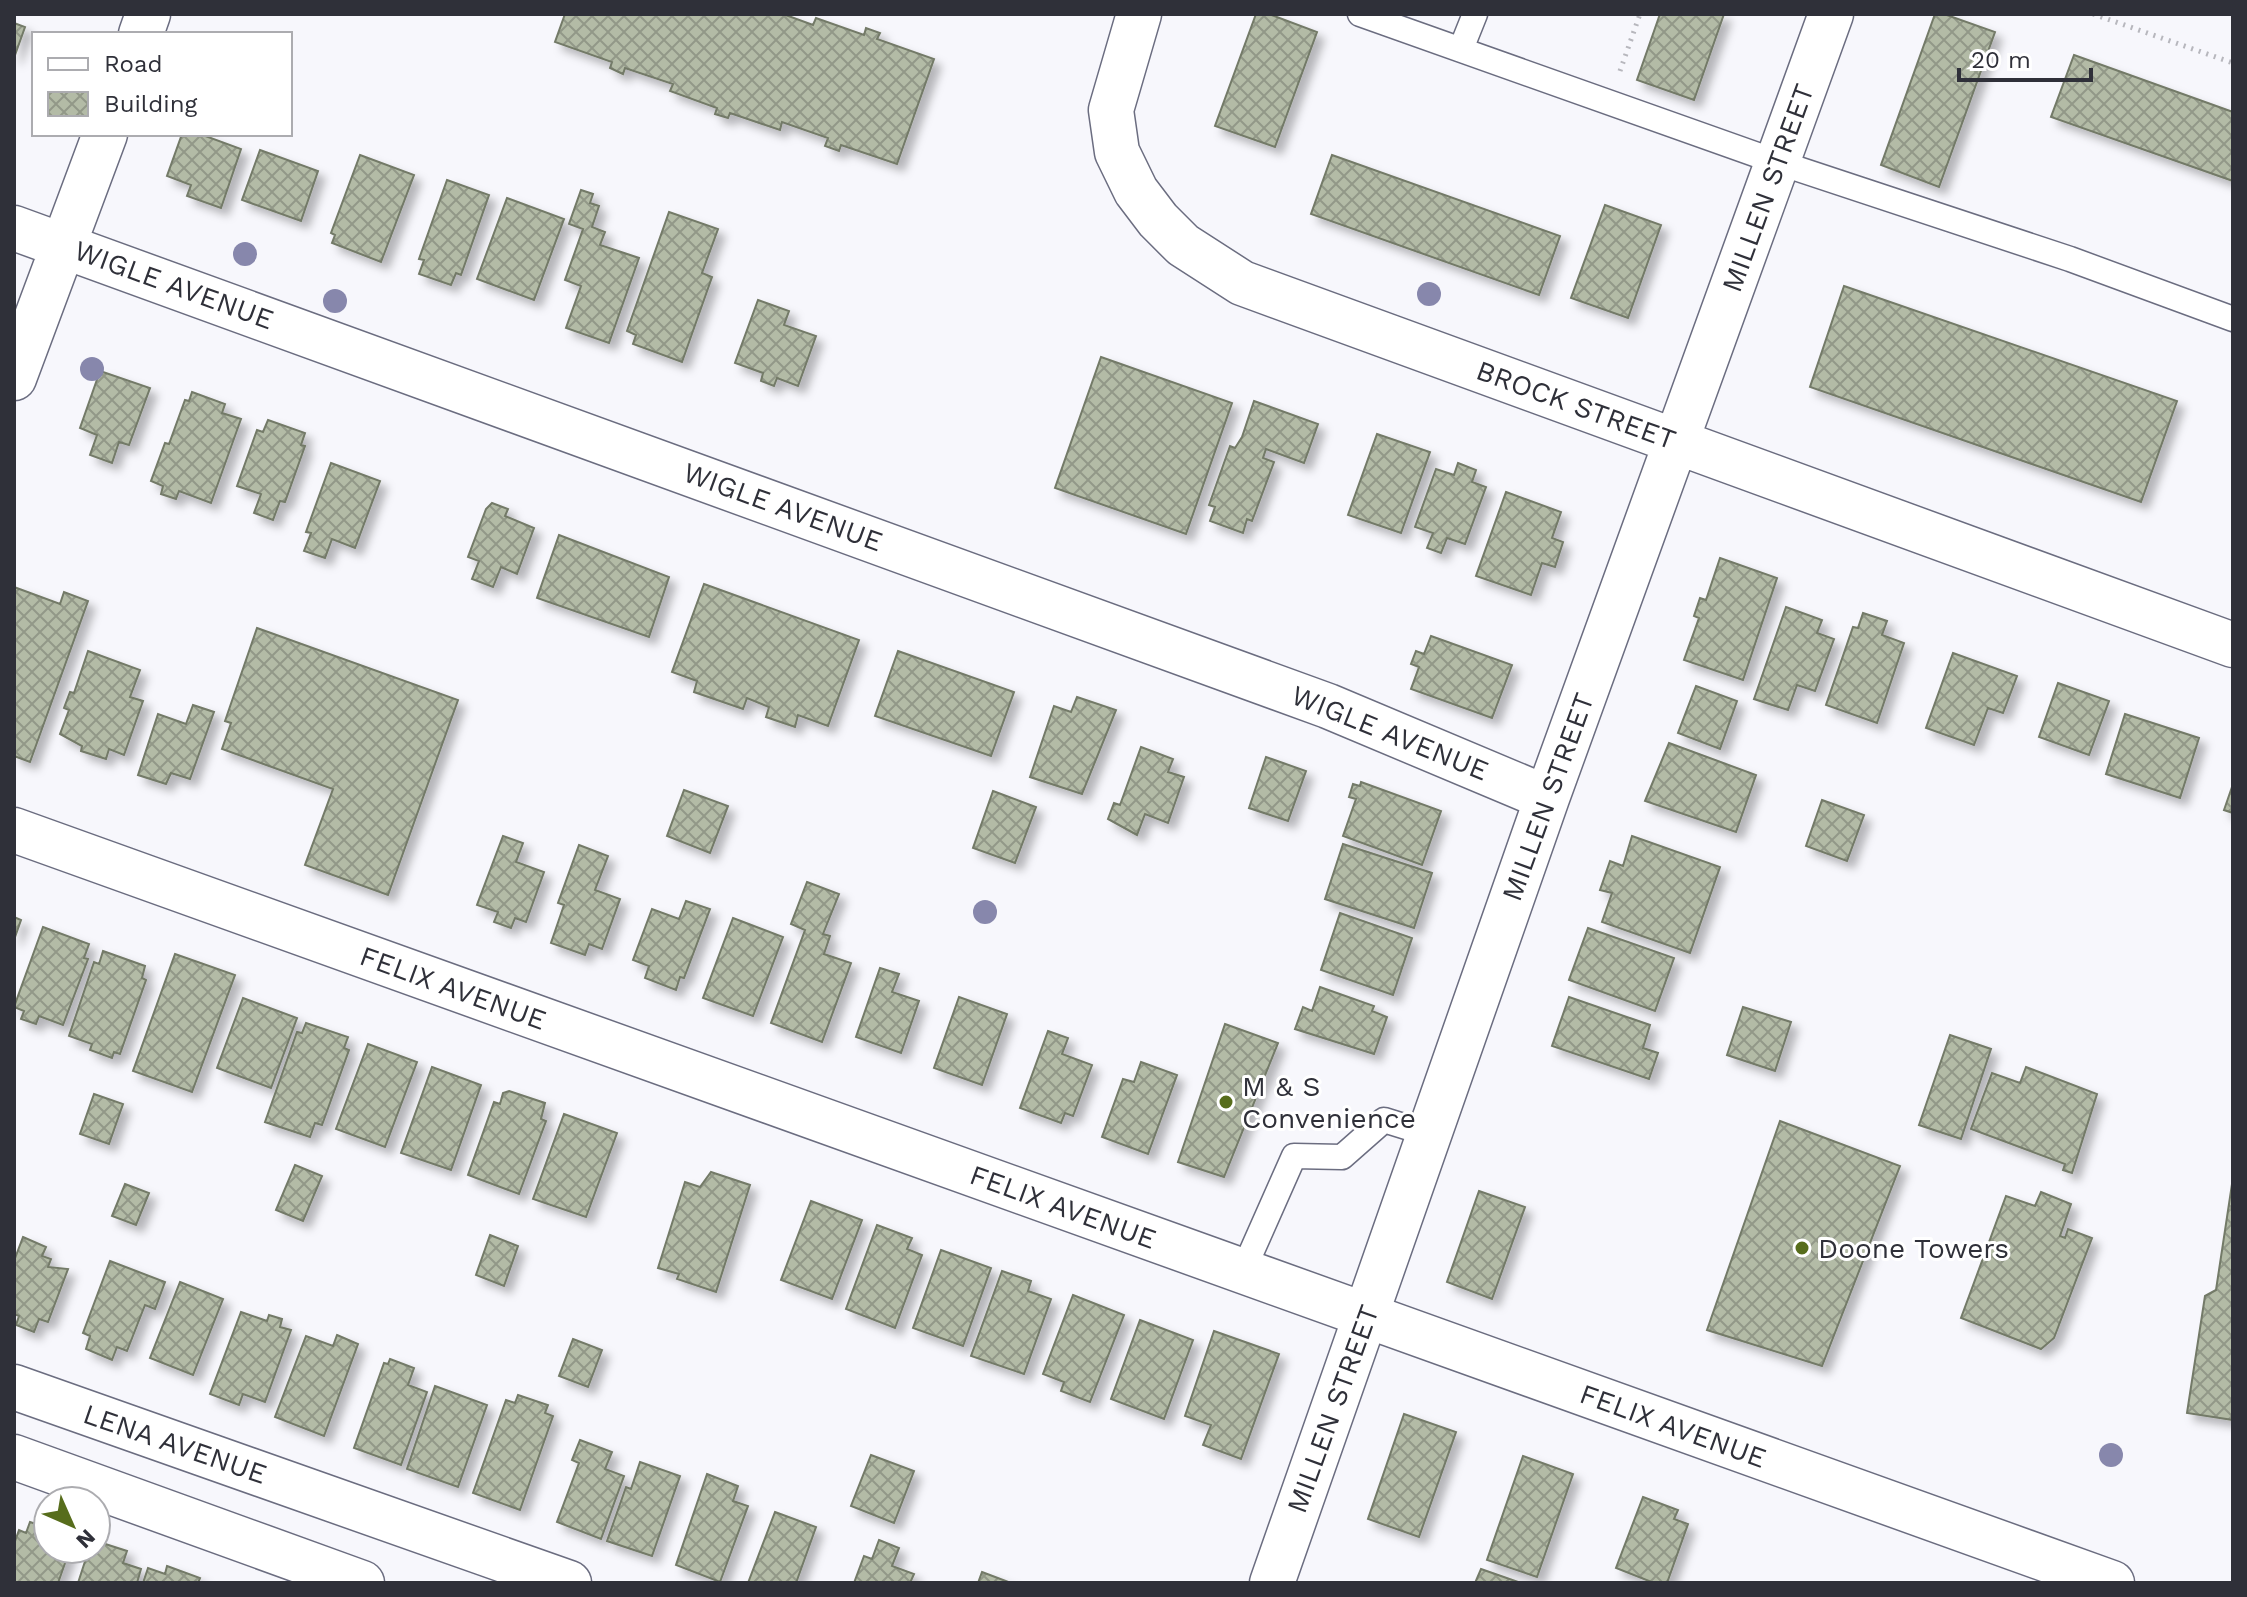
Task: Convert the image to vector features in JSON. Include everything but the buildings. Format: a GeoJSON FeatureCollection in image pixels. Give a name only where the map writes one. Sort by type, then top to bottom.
{"type":"FeatureCollection","features":[{"type":"Feature","properties":{"kind":"street","name":"MILLEN STREET"},"geometry":{"type":"LineString","coordinates":[[1272,1583],[1547,798],[1831,14]]}},
{"type":"Feature","properties":{"kind":"street","name":"BROCK STREET"},"geometry":{"type":"LineString","coordinates":[[1128,17],[1111,110],[1117,152],[1136,191],[1158,220],[1183,245],[1242,283],[2233,645]]}},
{"type":"Feature","properties":{"kind":"street"},"geometry":{"type":"LineString","coordinates":[[14,378],[104,136]]}},
{"type":"Feature","properties":{"kind":"street","name":"WIGLE AVENUE"},"geometry":{"type":"LineString","coordinates":[[14,228],[1328,706],[1547,798]]}},
{"type":"Feature","properties":{"kind":"street","name":"FELIX AVENUE"},"geometry":{"type":"LineString","coordinates":[[14,830],[2112,1583]]}},
{"type":"Feature","properties":{"kind":"street","name":"LENA AVENUE"},"geometry":{"type":"LineString","coordinates":[[14,1387],[569,1583]]}},
{"type":"Feature","properties":{"kind":"street"},"geometry":{"type":"LineString","coordinates":[[14,1457],[362,1583]]}},
{"type":"Feature","properties":{"kind":"street"},"geometry":{"type":"LineString","coordinates":[[310,1565],[336,1501]]}},
{"type":"Feature","properties":{"kind":"lane"},"geometry":{"type":"LineString","coordinates":[[1360,14],[1777,162],[2070,259],[2233,319]]}},
{"type":"Feature","properties":{"kind":"lane"},"geometry":{"type":"LineString","coordinates":[[1461,49],[1475,14]]}},
{"type":"Feature","properties":{"kind":"lane"},"geometry":{"type":"LineString","coordinates":[[1243,1271],[1294,1156],[1342,1157],[1384,1120],[1429,1134]]}},
{"type":"Feature","properties":{"kind":"path"},"geometry":{"type":"LineString","coordinates":[[1609,102],[1640,14]]}},
{"type":"Feature","properties":{"kind":"path"},"geometry":{"type":"LineString","coordinates":[[2093,14],[2233,63]]}},
{"type":"Feature","properties":{"kind":"place","name":"M & S Convenience"},"geometry":{"type":"Point","coordinates":[1226,1102]}},
{"type":"Feature","properties":{"kind":"place","name":"Doone Towers"},"geometry":{"type":"Point","coordinates":[1802,1248]}}]}
